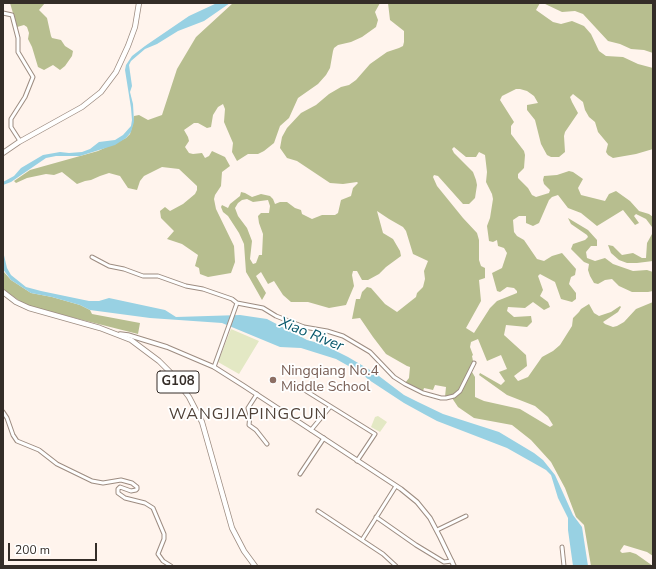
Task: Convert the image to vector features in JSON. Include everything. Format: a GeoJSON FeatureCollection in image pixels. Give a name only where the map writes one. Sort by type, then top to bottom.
{"type":"FeatureCollection","features":[{"type":"Feature","properties":{"kind":"highway"},"geometry":{"type":"LineString","coordinates":[[3,152],[82,107],[104,89],[116,72],[128,46],[135,27],[139,3]]}},
{"type":"Feature","properties":{"kind":"highway","name":"G108"},"geometry":{"type":"LineString","coordinates":[[3,292],[16,302],[33,310],[117,334],[135,343],[159,361],[175,379],[192,403],[206,433],[232,528],[244,551],[255,566]]}},
{"type":"Feature","properties":{"kind":"main road"},"geometry":{"type":"LineString","coordinates":[[117,334],[128,335],[168,347],[214,367],[396,486],[419,504],[437,530],[454,566]]}},
{"type":"Feature","properties":{"kind":"street"},"geometry":{"type":"LineString","coordinates":[[3,13],[12,15],[18,38],[18,52],[33,77],[25,97],[11,122],[11,127],[20,142]]}},
{"type":"Feature","properties":{"kind":"street"},"geometry":{"type":"LineString","coordinates":[[92,257],[109,266],[124,269],[143,276],[158,276],[186,286],[203,289],[232,299],[237,305],[263,308],[276,316],[304,327],[327,331],[343,336],[370,352],[394,377],[405,384],[423,393],[441,398],[449,398],[460,391],[474,363]]}},
{"type":"Feature","properties":{"kind":"street"},"geometry":{"type":"LineString","coordinates":[[214,367],[237,305]]}},
{"type":"Feature","properties":{"kind":"street"},"geometry":{"type":"LineString","coordinates":[[298,386],[375,434],[358,460]]}},
{"type":"Feature","properties":{"kind":"street"},"geometry":{"type":"LineString","coordinates":[[257,394],[248,408],[250,415],[249,424],[267,444]]}},
{"type":"Feature","properties":{"kind":"street"},"geometry":{"type":"LineString","coordinates":[[311,430],[330,407]]}},
{"type":"Feature","properties":{"kind":"street"},"geometry":{"type":"LineString","coordinates":[[3,412],[18,441],[39,450],[57,464],[92,481],[104,483],[121,480],[132,482],[137,486],[136,490],[131,491],[120,488],[118,489],[118,493],[125,498],[145,503],[153,508],[164,534],[164,539],[159,547],[158,554],[171,566]]}},
{"type":"Feature","properties":{"kind":"street"},"geometry":{"type":"LineString","coordinates":[[300,474],[324,438]]}},
{"type":"Feature","properties":{"kind":"street"},"geometry":{"type":"LineString","coordinates":[[362,540],[396,486]]}},
{"type":"Feature","properties":{"kind":"street"},"geometry":{"type":"LineString","coordinates":[[318,511],[387,557],[396,566]]}},
{"type":"Feature","properties":{"kind":"street"},"geometry":{"type":"LineString","coordinates":[[437,530],[466,516]]}},
{"type":"Feature","properties":{"kind":"street"},"geometry":{"type":"LineString","coordinates":[[376,517],[416,545],[444,562],[452,561]]}},
{"type":"Feature","properties":{"kind":"street"},"geometry":{"type":"LineString","coordinates":[[562,547],[564,566]]}},
{"type":"Feature","properties":{"kind":"green space"},"geometry":{"type":"Polygon","coordinates":[[[10,3],[45,3],[39,10],[47,18],[52,38],[61,40],[65,46],[73,51],[72,56],[65,66],[60,70],[53,65],[44,70],[38,67],[28,39],[29,33],[27,27],[24,25],[17,27],[10,3]]]}},
{"type":"Feature","properties":{"kind":"green space"},"geometry":{"type":"Polygon","coordinates":[[[233,3],[380,3],[375,12],[378,20],[376,27],[362,37],[351,42],[338,45],[334,48],[330,68],[326,75],[318,84],[298,98],[289,118],[280,126],[274,143],[264,151],[258,154],[248,154],[237,161],[232,152],[233,143],[224,122],[225,109],[223,104],[218,107],[213,115],[211,127],[207,128],[198,123],[194,123],[184,130],[189,141],[185,147],[189,153],[202,153],[205,158],[209,156],[212,151],[225,157],[230,166],[222,172],[221,186],[214,199],[216,209],[234,246],[235,262],[231,273],[208,277],[200,274],[199,268],[195,266],[198,255],[182,244],[167,239],[174,231],[161,218],[160,211],[165,207],[170,211],[183,204],[195,194],[197,190],[197,186],[179,169],[162,167],[144,176],[140,181],[137,190],[128,188],[120,176],[109,173],[77,184],[62,172],[54,175],[46,174],[27,178],[16,183],[14,181],[30,170],[98,151],[126,138],[130,134],[134,116],[139,115],[148,120],[162,115],[177,69],[196,37],[233,3]]]}},
{"type":"Feature","properties":{"kind":"green space"},"geometry":{"type":"Polygon","coordinates":[[[388,3],[540,3],[536,10],[553,22],[561,24],[572,21],[584,26],[591,34],[599,51],[606,56],[623,57],[638,64],[653,68],[653,149],[636,154],[613,158],[608,155],[606,152],[608,144],[598,132],[595,122],[589,117],[583,102],[573,94],[570,97],[578,113],[565,132],[565,152],[559,157],[551,157],[547,155],[541,144],[535,120],[527,110],[527,105],[538,103],[534,96],[527,91],[516,89],[502,96],[500,100],[514,122],[511,126],[511,134],[524,151],[525,155],[524,168],[518,174],[518,178],[528,188],[532,195],[536,197],[549,193],[550,190],[544,184],[544,176],[557,175],[569,171],[583,179],[578,188],[581,195],[605,201],[609,194],[616,191],[630,201],[639,211],[653,217],[653,261],[637,263],[627,263],[619,260],[611,253],[608,245],[613,246],[622,255],[633,253],[642,258],[646,258],[647,243],[652,234],[652,227],[646,219],[636,214],[634,216],[639,223],[635,225],[623,210],[597,226],[581,213],[568,208],[558,195],[549,200],[539,223],[533,226],[526,223],[526,216],[519,216],[513,220],[514,232],[517,236],[524,240],[537,259],[544,261],[552,256],[562,253],[576,269],[575,275],[571,277],[569,284],[576,293],[576,299],[572,302],[561,299],[555,282],[540,274],[538,276],[543,290],[540,296],[548,302],[550,307],[544,310],[533,302],[525,308],[508,307],[507,311],[514,317],[531,316],[532,322],[527,327],[506,325],[504,335],[526,355],[527,366],[514,376],[518,381],[528,377],[542,357],[560,345],[572,326],[573,318],[581,309],[589,304],[594,313],[599,316],[611,312],[620,306],[621,307],[618,312],[603,322],[613,327],[624,322],[636,309],[653,302],[653,556],[647,552],[624,545],[620,551],[622,553],[630,552],[636,554],[653,566],[591,566],[584,525],[576,517],[565,488],[551,462],[531,440],[512,425],[474,418],[458,407],[452,398],[460,392],[472,372],[475,377],[475,397],[484,401],[520,409],[550,427],[553,425],[548,417],[535,406],[507,395],[479,375],[480,373],[501,385],[505,381],[499,372],[507,369],[501,355],[487,361],[478,339],[471,342],[470,347],[473,355],[473,361],[460,389],[456,394],[445,397],[446,387],[435,385],[433,390],[424,388],[423,391],[405,383],[409,378],[410,367],[386,354],[360,318],[352,319],[356,299],[360,299],[362,292],[367,287],[371,288],[385,304],[397,312],[416,297],[417,293],[423,287],[425,279],[424,271],[428,261],[413,254],[406,231],[403,227],[377,211],[383,233],[393,239],[400,251],[401,256],[379,274],[368,280],[362,280],[357,271],[353,271],[352,275],[354,286],[346,305],[329,308],[308,302],[291,302],[283,295],[274,281],[268,284],[261,272],[256,276],[266,293],[262,300],[246,272],[244,244],[228,216],[223,212],[221,207],[222,205],[228,208],[230,204],[240,196],[241,192],[252,197],[261,194],[270,196],[275,204],[287,202],[295,208],[301,210],[302,214],[312,219],[322,215],[335,215],[338,213],[341,200],[351,196],[353,188],[358,183],[330,183],[297,161],[287,158],[280,148],[282,137],[287,128],[301,113],[316,105],[329,94],[341,87],[349,85],[356,80],[370,64],[387,52],[403,46],[404,31],[390,20],[388,3]],[[454,147],[452,149],[454,153],[473,172],[477,185],[475,198],[469,204],[463,204],[438,176],[434,175],[433,177],[437,186],[477,233],[479,240],[479,260],[481,266],[485,268],[485,278],[479,280],[481,301],[466,328],[474,333],[490,308],[497,301],[517,293],[517,291],[514,288],[507,287],[500,292],[497,291],[492,273],[502,268],[507,253],[504,248],[498,246],[497,240],[493,242],[489,241],[487,226],[493,199],[486,182],[487,172],[485,155],[479,152],[476,157],[466,157],[454,147]],[[247,199],[238,203],[235,208],[238,216],[247,228],[252,241],[250,259],[253,264],[256,263],[259,255],[262,255],[263,234],[258,216],[261,213],[269,213],[270,206],[268,200],[253,202],[247,199]]]}},
{"type":"Feature","properties":{"kind":"green space"},"geometry":{"type":"Polygon","coordinates":[[[543,3],[653,3],[653,53],[644,50],[631,49],[608,41],[583,14],[575,11],[562,12],[543,3]]]}},
{"type":"Feature","properties":{"kind":"green space"},"geometry":{"type":"Polygon","coordinates":[[[568,218],[588,230],[597,240],[597,246],[591,246],[586,252],[587,258],[595,261],[605,258],[613,264],[633,271],[647,270],[653,272],[653,291],[632,292],[619,286],[612,279],[605,280],[598,284],[594,283],[588,270],[589,264],[584,262],[571,249],[573,244],[585,240],[588,237],[571,224],[568,218]]]}},
{"type":"Feature","properties":{"kind":"green space"},"geometry":{"type":"Polygon","coordinates":[[[3,271],[11,280],[31,293],[80,305],[90,310],[92,314],[140,323],[138,334],[24,304],[3,289],[3,271]]]}},
{"type":"Feature","properties":{"kind":"green space"},"geometry":{"type":"Polygon","coordinates":[[[231,329],[259,341],[239,374],[218,362],[231,329]]]}},
{"type":"Feature","properties":{"kind":"green space"},"geometry":{"type":"Polygon","coordinates":[[[378,416],[387,422],[380,432],[371,427],[375,417],[378,416]]]}},
{"type":"Feature","properties":{"kind":"water"},"geometry":{"type":"Polygon","coordinates":[[[217,3],[230,3],[204,21],[178,31],[157,44],[145,49],[131,61],[129,65],[132,86],[130,92],[133,104],[134,122],[131,132],[126,138],[115,145],[80,156],[56,156],[46,158],[11,182],[3,185],[3,182],[14,176],[21,168],[43,155],[60,152],[82,152],[90,149],[99,142],[115,140],[123,135],[131,126],[132,120],[125,70],[126,65],[132,56],[189,16],[217,3]]]}},
{"type":"Feature","properties":{"kind":"water"},"geometry":{"type":"Polygon","coordinates":[[[3,251],[7,268],[11,275],[26,287],[41,291],[89,301],[99,301],[109,298],[165,310],[176,317],[240,315],[267,319],[307,340],[322,344],[348,357],[375,373],[404,395],[418,402],[443,414],[499,432],[534,453],[543,460],[555,475],[573,515],[582,527],[588,566],[573,566],[568,530],[568,518],[558,498],[551,475],[546,470],[507,448],[437,421],[404,403],[361,373],[336,359],[301,348],[280,347],[222,323],[150,318],[90,310],[80,305],[31,293],[11,280],[3,269],[3,251]]]}},
{"type":"Feature","properties":{"kind":"place","name":"Ningqiang No.4 Middle School"},"geometry":{"type":"Point","coordinates":[273,380]}},
{"type":"Feature","properties":{"kind":"district","name":"WANGJIAPINGCUN"},"geometry":{"type":"Point","coordinates":[248,415]}},
{"type":"Feature","properties":{"kind":"water label","name":"Xiao River"},"geometry":{"type":"Point","coordinates":[311,335]}}]}
